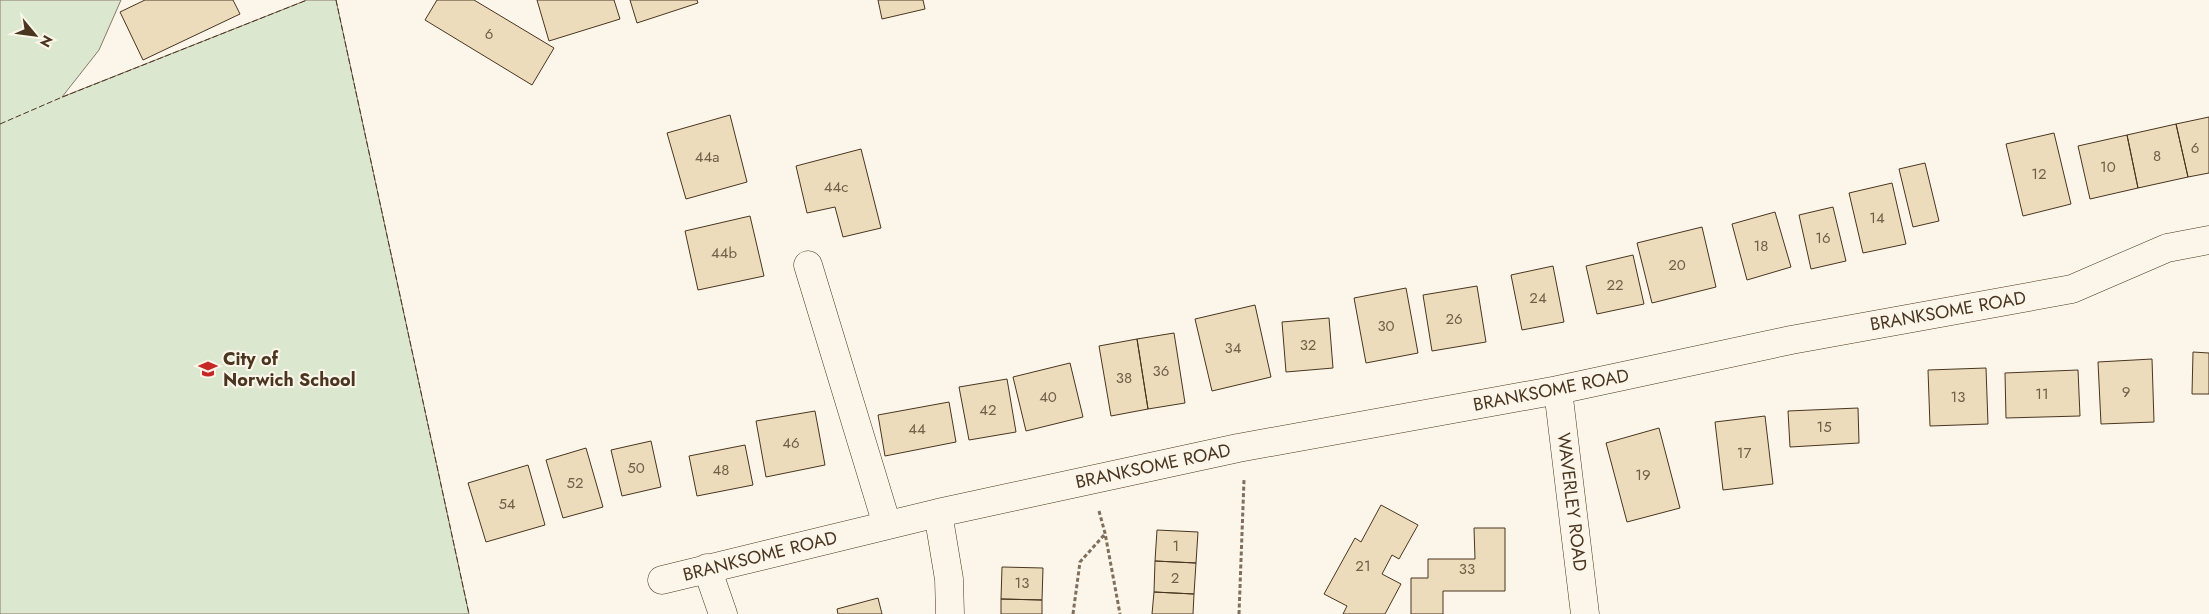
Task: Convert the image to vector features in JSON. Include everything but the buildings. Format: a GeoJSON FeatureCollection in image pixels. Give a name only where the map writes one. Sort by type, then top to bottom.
{"type":"FeatureCollection","features":[{"type":"Feature","properties":{"kind":"street","name":"BRANKSOME ROAD"},"geometry":{"type":"LineString","coordinates":[[662,580],[938,512],[1238,448],[1558,390],[1790,340],[2072,289],[2167,248],[2209,240]]}},
{"type":"Feature","properties":{"kind":"street"},"geometry":{"type":"LineString","coordinates":[[808,265],[887,526]]}},
{"type":"Feature","properties":{"kind":"street","name":"WAVERLEY ROAD"},"geometry":{"type":"LineString","coordinates":[[1558,390],[1585,614]]}},
{"type":"Feature","properties":{"kind":"street"},"geometry":{"type":"LineString","coordinates":[[938,512],[949,579],[950,614]]}},
{"type":"Feature","properties":{"kind":"street"},"geometry":{"type":"LineString","coordinates":[[707,568],[723,614]]}},
{"type":"Feature","properties":{"kind":"path"},"geometry":{"type":"LineString","coordinates":[[1238,448],[1244,471],[1239,614]]}},
{"type":"Feature","properties":{"kind":"path"},"geometry":{"type":"LineString","coordinates":[[1089,479],[1105,533],[1120,614]]}},
{"type":"Feature","properties":{"kind":"path"},"geometry":{"type":"LineString","coordinates":[[1073,614],[1080,562],[1105,533]]}},
{"type":"Feature","properties":{"kind":"green space","name":"City of Norwich School"},"geometry":{"type":"Polygon","coordinates":[[[0,0],[121,0],[99,50],[62,97],[307,0],[336,0],[469,614],[0,614],[0,0]]]}},
{"type":"Feature","properties":{"kind":"fence"},"geometry":{"type":"LineString","coordinates":[[0,124],[60,98],[307,0]]}},
{"type":"Feature","properties":{"kind":"fence"},"geometry":{"type":"LineString","coordinates":[[336,0],[469,614]]}},
{"type":"Feature","properties":{"kind":"place","name":"City of Norwich School"},"geometry":{"type":"Point","coordinates":[208,369]}}]}
